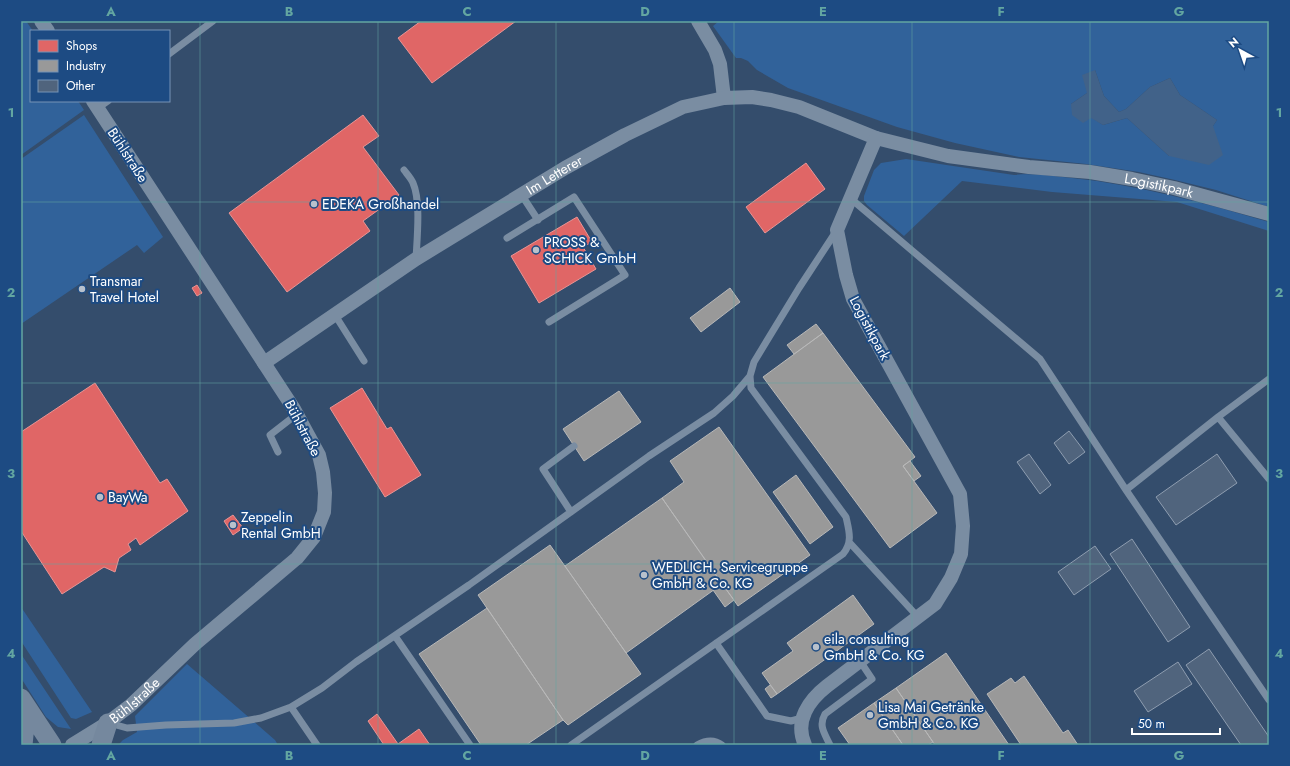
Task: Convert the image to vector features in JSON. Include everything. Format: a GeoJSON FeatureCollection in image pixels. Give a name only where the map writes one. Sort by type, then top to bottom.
{"type":"FeatureCollection","features":[{"type":"Feature","properties":{"kind":"main road"},"geometry":{"type":"LineString","coordinates":[[21,698],[24,725],[23,745]]}},
{"type":"Feature","properties":{"kind":"main road"},"geometry":{"type":"LineString","coordinates":[[21,698],[52,745]]}},
{"type":"Feature","properties":{"kind":"main road"},"geometry":{"type":"LineString","coordinates":[[102,745],[108,722]]}},
{"type":"Feature","properties":{"kind":"street"},"geometry":{"type":"LineString","coordinates":[[41,21],[47,30]]}},
{"type":"Feature","properties":{"kind":"street"},"geometry":{"type":"LineString","coordinates":[[698,21],[715,50],[720,64],[724,98]]}},
{"type":"Feature","properties":{"kind":"street","name":"Im Letterer"},"geometry":{"type":"LineString","coordinates":[[264,363],[416,259],[521,194],[589,155],[683,107],[724,98],[752,97],[771,100],[799,108],[876,138]]}},
{"type":"Feature","properties":{"kind":"street","name":"Bühlstraße"},"geometry":{"type":"LineString","coordinates":[[72,745],[131,705],[195,644],[297,558],[314,538],[324,512],[325,493],[320,455],[297,414],[100,104]]}},
{"type":"Feature","properties":{"kind":"street"},"geometry":{"type":"LineString","coordinates":[[837,230],[876,138]]}},
{"type":"Feature","properties":{"kind":"street","name":"Logistikpark"},"geometry":{"type":"LineString","coordinates":[[876,138],[948,156],[1029,167],[1090,172],[1132,179],[1174,188],[1269,214]]}},
{"type":"Feature","properties":{"kind":"street","name":"Logistikpark"},"geometry":{"type":"LineString","coordinates":[[802,718],[811,701],[821,690],[935,604],[951,578],[961,554],[963,526],[960,494],[853,299],[842,258],[837,230]]}},
{"type":"Feature","properties":{"kind":"street"},"geometry":{"type":"LineString","coordinates":[[802,718],[802,735],[805,745]]}},
{"type":"Feature","properties":{"kind":"lane"},"geometry":{"type":"LineString","coordinates":[[170,53],[213,21]]}},
{"type":"Feature","properties":{"kind":"lane"},"geometry":{"type":"LineString","coordinates":[[404,170],[413,183],[417,204],[418,232],[416,259]]}},
{"type":"Feature","properties":{"kind":"lane"},"geometry":{"type":"LineString","coordinates":[[521,194],[538,220]]}},
{"type":"Feature","properties":{"kind":"lane"},"geometry":{"type":"LineString","coordinates":[[507,238],[538,220],[574,196],[625,275],[549,322]]}},
{"type":"Feature","properties":{"kind":"lane"},"geometry":{"type":"LineString","coordinates":[[850,198],[1040,359],[1126,490],[1269,700]]}},
{"type":"Feature","properties":{"kind":"lane"},"geometry":{"type":"LineString","coordinates":[[571,745],[843,554],[847,548],[849,542],[846,517],[751,388],[750,376],[754,362],[764,344],[837,230]]}},
{"type":"Feature","properties":{"kind":"lane"},"geometry":{"type":"LineString","coordinates":[[335,315],[364,361]]}},
{"type":"Feature","properties":{"kind":"lane"},"geometry":{"type":"LineString","coordinates":[[108,722],[127,728],[234,723],[261,718],[291,707],[322,688],[356,662],[469,585],[649,456],[714,413],[733,396],[750,376]]}},
{"type":"Feature","properties":{"kind":"lane"},"geometry":{"type":"LineString","coordinates":[[1126,490],[1218,417],[1269,379]]}},
{"type":"Feature","properties":{"kind":"lane"},"geometry":{"type":"LineString","coordinates":[[278,452],[270,435],[297,414]]}},
{"type":"Feature","properties":{"kind":"lane"},"geometry":{"type":"LineString","coordinates":[[1218,417],[1269,478]]}},
{"type":"Feature","properties":{"kind":"lane"},"geometry":{"type":"LineString","coordinates":[[571,512],[543,469],[574,446]]}},
{"type":"Feature","properties":{"kind":"lane"},"geometry":{"type":"LineString","coordinates":[[849,542],[918,617]]}},
{"type":"Feature","properties":{"kind":"lane"},"geometry":{"type":"LineString","coordinates":[[395,636],[470,745]]}},
{"type":"Feature","properties":{"kind":"lane"},"geometry":{"type":"LineString","coordinates":[[716,643],[767,716],[791,721],[802,718]]}},
{"type":"Feature","properties":{"kind":"lane"},"geometry":{"type":"LineString","coordinates":[[830,745],[823,731],[821,721],[825,714],[872,679],[860,661]]}},
{"type":"Feature","properties":{"kind":"lane"},"geometry":{"type":"LineString","coordinates":[[291,707],[318,745]]}},
{"type":"Feature","properties":{"kind":"lane"},"geometry":{"type":"LineString","coordinates":[[697,745],[702,742],[711,741],[718,742],[722,745]]}},
{"type":"Feature","properties":{"kind":"shaded area"},"geometry":{"type":"Polygon","coordinates":[[[21,21],[26,21],[32,30],[30,30],[30,102],[79,102],[84,110],[21,155],[21,21]]]}},
{"type":"Feature","properties":{"kind":"shaded area"},"geometry":{"type":"Polygon","coordinates":[[[719,21],[1269,21],[1269,207],[1216,190],[1139,172],[1086,164],[1019,157],[955,143],[897,127],[788,88],[757,70],[748,61],[741,58],[736,58],[713,26],[719,21]],[[1095,70],[1087,93],[1071,104],[1103,125],[1127,118],[1169,156],[1213,126],[1217,120],[1180,95],[1170,78],[1150,87],[1126,109],[1119,112],[1104,96],[1095,70]]]}},
{"type":"Feature","properties":{"kind":"shaded area"},"geometry":{"type":"Polygon","coordinates":[[[1095,70],[1104,96],[1119,112],[1126,109],[1150,87],[1170,78],[1180,95],[1217,120],[1213,126],[1223,155],[1209,165],[1169,156],[1127,118],[1103,125],[1091,118],[1083,123],[1072,115],[1071,104],[1087,93],[1082,75],[1095,70]]]}},
{"type":"Feature","properties":{"kind":"shaded area"},"geometry":{"type":"Polygon","coordinates":[[[84,115],[163,237],[144,253],[137,245],[21,324],[21,159],[84,115]]]}},
{"type":"Feature","properties":{"kind":"shaded area"},"geometry":{"type":"Polygon","coordinates":[[[906,159],[1014,175],[1043,175],[1122,185],[1196,202],[1269,222],[1269,231],[1177,202],[1052,192],[962,181],[904,236],[867,205],[864,201],[864,196],[874,170],[881,163],[906,159]]]}},
{"type":"Feature","properties":{"kind":"shaded area"},"geometry":{"type":"Polygon","coordinates":[[[21,607],[92,712],[76,719],[71,718],[21,641],[21,607]]]}},
{"type":"Feature","properties":{"kind":"shaded area"},"geometry":{"type":"Polygon","coordinates":[[[21,654],[71,729],[58,727],[46,717],[21,678],[21,654]]]}},
{"type":"Feature","properties":{"kind":"shaded area"},"geometry":{"type":"Polygon","coordinates":[[[187,664],[275,740],[278,745],[118,745],[123,740],[137,732],[135,716],[187,664]]]}},
{"type":"Feature","properties":{"kind":"building: Shops"},"geometry":{"type":"Polygon","coordinates":[[[421,21],[516,21],[432,83],[398,38],[421,21]]]}},
{"type":"Feature","properties":{"kind":"building: Shops","name":"EDEKA Großhandel"},"geometry":{"type":"Polygon","coordinates":[[[363,115],[379,136],[363,147],[399,195],[363,221],[370,231],[287,292],[229,213],[363,115]]]}},
{"type":"Feature","properties":{"kind":"building: Shops"},"geometry":{"type":"Polygon","coordinates":[[[806,163],[825,189],[765,233],[746,207],[806,163]]]}},
{"type":"Feature","properties":{"kind":"building: Shops"},"geometry":{"type":"Polygon","coordinates":[[[577,217],[592,242],[583,247],[596,269],[539,303],[511,256],[577,217]]]}},
{"type":"Feature","properties":{"kind":"building: Shops"},"geometry":{"type":"Polygon","coordinates":[[[197,285],[202,293],[197,296],[192,288],[197,285]]]}},
{"type":"Feature","properties":{"kind":"building: Shops","name":"BayWa"},"geometry":{"type":"Polygon","coordinates":[[[95,383],[160,483],[167,479],[188,511],[140,545],[136,538],[128,544],[131,550],[119,558],[115,572],[104,567],[62,594],[21,531],[21,432],[95,383]]]}},
{"type":"Feature","properties":{"kind":"building: Shops"},"geometry":{"type":"Polygon","coordinates":[[[362,388],[387,429],[391,427],[421,475],[385,497],[330,408],[362,388]]]}},
{"type":"Feature","properties":{"kind":"building: Shops","name":"Zeppelin Rental GmbH"},"geometry":{"type":"Polygon","coordinates":[[[233,515],[243,528],[233,535],[224,521],[233,515]]]}},
{"type":"Feature","properties":{"kind":"building: Shops"},"geometry":{"type":"Polygon","coordinates":[[[377,714],[398,744],[419,729],[430,745],[384,745],[368,721],[377,714]]]}},
{"type":"Feature","properties":{"kind":"building: Industry"},"geometry":{"type":"Polygon","coordinates":[[[730,288],[740,302],[701,332],[690,318],[730,288]]]}},
{"type":"Feature","properties":{"kind":"building: Industry"},"geometry":{"type":"Polygon","coordinates":[[[816,324],[823,333],[794,354],[787,345],[816,324]]]}},
{"type":"Feature","properties":{"kind":"building: Industry"},"geometry":{"type":"Polygon","coordinates":[[[823,333],[915,457],[903,466],[937,513],[890,548],[763,377],[823,333]]]}},
{"type":"Feature","properties":{"kind":"building: Industry"},"geometry":{"type":"Polygon","coordinates":[[[619,391],[641,422],[584,461],[563,429],[619,391]]]}},
{"type":"Feature","properties":{"kind":"building: Industry"},"geometry":{"type":"Polygon","coordinates":[[[719,427],[810,555],[738,606],[662,498],[684,482],[670,461],[719,427]]]}},
{"type":"Feature","properties":{"kind":"building: Industry"},"geometry":{"type":"Polygon","coordinates":[[[910,461],[921,476],[914,481],[903,466],[910,461]]]}},
{"type":"Feature","properties":{"kind":"building: Industry"},"geometry":{"type":"Polygon","coordinates":[[[796,475],[833,527],[810,544],[773,492],[796,475]]]}},
{"type":"Feature","properties":{"kind":"building: Industry","name":"WEDLICH. Servicegruppe GmbH & Co. KG"},"geometry":{"type":"Polygon","coordinates":[[[662,498],[722,584],[626,653],[565,566],[662,498]]]}},
{"type":"Feature","properties":{"kind":"building: Industry"},"geometry":{"type":"Polygon","coordinates":[[[550,545],[641,674],[568,725],[563,720],[478,595],[550,545]]]}},
{"type":"Feature","properties":{"kind":"building: Industry"},"geometry":{"type":"Polygon","coordinates":[[[722,584],[734,600],[725,607],[713,590],[722,584]]]}},
{"type":"Feature","properties":{"kind":"building: Industry","name":"eila consulting GmbH & Co. KG"},"geometry":{"type":"Polygon","coordinates":[[[853,595],[874,624],[777,694],[762,673],[793,651],[787,643],[853,595]]]}},
{"type":"Feature","properties":{"kind":"building: Industry"},"geometry":{"type":"Polygon","coordinates":[[[487,608],[563,720],[526,745],[481,745],[419,654],[487,608]]]}},
{"type":"Feature","properties":{"kind":"building: Industry"},"geometry":{"type":"Polygon","coordinates":[[[946,653],[1009,745],[935,745],[896,688],[946,653]]]}},
{"type":"Feature","properties":{"kind":"building: Industry"},"geometry":{"type":"Polygon","coordinates":[[[1024,676],[1063,733],[1068,730],[1078,745],[1021,745],[987,694],[1011,678],[1015,683],[1024,676]]]}},
{"type":"Feature","properties":{"kind":"building: Industry"},"geometry":{"type":"Polygon","coordinates":[[[770,685],[777,694],[771,698],[765,689],[770,685]]]}},
{"type":"Feature","properties":{"kind":"building: Industry"},"geometry":{"type":"Polygon","coordinates":[[[896,688],[933,742],[928,745],[903,745],[874,703],[896,688]]]}},
{"type":"Feature","properties":{"kind":"building: Industry","name":"Lisa Mai Getränke GmbH & Co. KG"},"geometry":{"type":"Polygon","coordinates":[[[874,703],[903,745],[850,745],[838,728],[874,703]]]}},
{"type":"Feature","properties":{"kind":"building: Other"},"geometry":{"type":"Polygon","coordinates":[[[1069,431],[1085,452],[1069,464],[1054,443],[1069,431]]]}},
{"type":"Feature","properties":{"kind":"building: Other"},"geometry":{"type":"Polygon","coordinates":[[[1029,454],[1051,485],[1040,494],[1017,462],[1029,454]]]}},
{"type":"Feature","properties":{"kind":"building: Other"},"geometry":{"type":"Polygon","coordinates":[[[1217,454],[1237,483],[1176,525],[1156,497],[1217,454]]]}},
{"type":"Feature","properties":{"kind":"building: Other"},"geometry":{"type":"Polygon","coordinates":[[[1132,539],[1190,627],[1168,642],[1110,554],[1132,539]]]}},
{"type":"Feature","properties":{"kind":"building: Other"},"geometry":{"type":"Polygon","coordinates":[[[1095,546],[1111,569],[1074,595],[1058,572],[1095,546]]]}},
{"type":"Feature","properties":{"kind":"building: Other"},"geometry":{"type":"Polygon","coordinates":[[[1209,649],[1269,737],[1269,745],[1241,745],[1186,665],[1209,649]]]}},
{"type":"Feature","properties":{"kind":"building: Other"},"geometry":{"type":"Polygon","coordinates":[[[1178,662],[1192,684],[1148,712],[1134,691],[1178,662]]]}},
{"type":"Feature","properties":{"kind":"place","name":"EDEKA Großhandel"},"geometry":{"type":"Point","coordinates":[314,204]}},
{"type":"Feature","properties":{"kind":"place","name":"PROSS & SCHICK GmbH"},"geometry":{"type":"Point","coordinates":[536,250]}},
{"type":"Feature","properties":{"kind":"place","name":"Transmar Travel Hotel"},"geometry":{"type":"Point","coordinates":[82,289]}},
{"type":"Feature","properties":{"kind":"place","name":"BayWa"},"geometry":{"type":"Point","coordinates":[100,497]}},
{"type":"Feature","properties":{"kind":"place","name":"Zeppelin Rental GmbH"},"geometry":{"type":"Point","coordinates":[233,525]}},
{"type":"Feature","properties":{"kind":"place","name":"WEDLICH. Servicegruppe GmbH & Co. KG"},"geometry":{"type":"Point","coordinates":[644,575]}},
{"type":"Feature","properties":{"kind":"place","name":"eila consulting GmbH & Co. KG"},"geometry":{"type":"Point","coordinates":[816,647]}},
{"type":"Feature","properties":{"kind":"place","name":"Lisa Mai Getränke GmbH & Co. KG"},"geometry":{"type":"Point","coordinates":[870,715]}}]}
